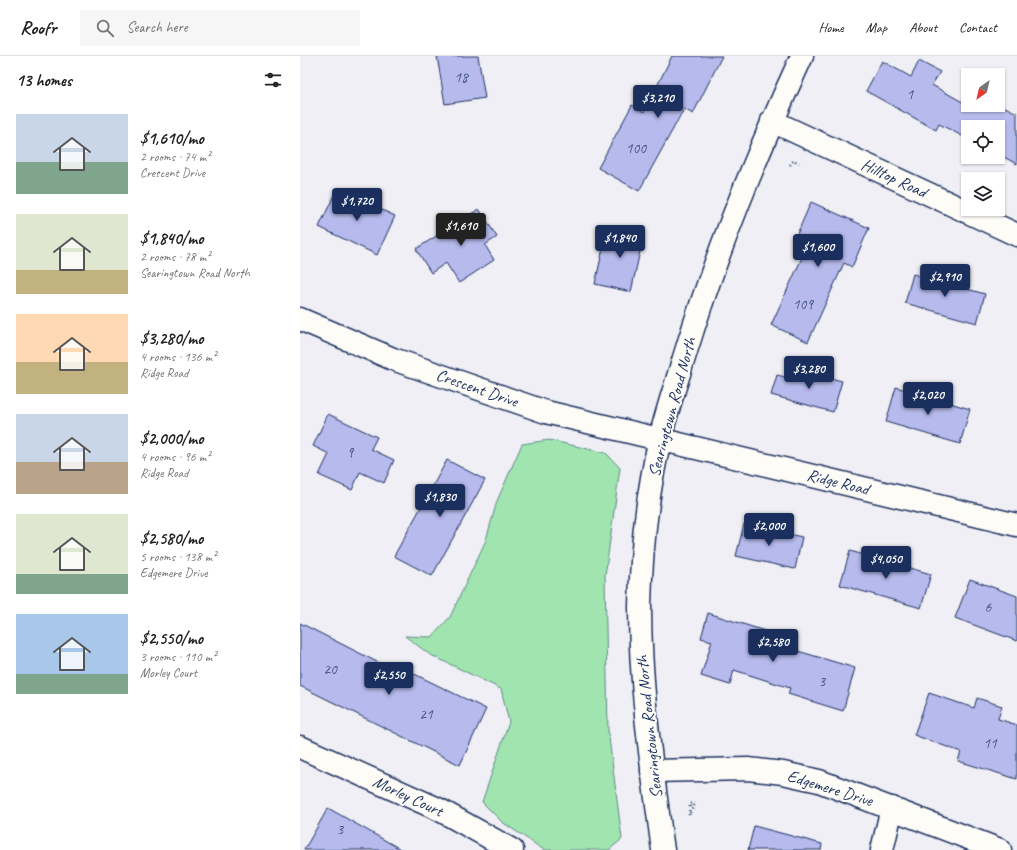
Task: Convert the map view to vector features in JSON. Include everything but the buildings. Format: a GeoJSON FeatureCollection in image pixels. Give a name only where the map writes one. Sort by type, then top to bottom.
{"type":"FeatureCollection","features":[{"type":"Feature","properties":{"kind":"street","name":"Searingtown Road North"},"geometry":{"type":"LineString","coordinates":[[663,850],[652,771],[641,672],[640,607],[646,518],[660,439],[700,305],[772,121],[802,56]]}},
{"type":"Feature","properties":{"kind":"street","name":"Hilltop Road"},"geometry":{"type":"LineString","coordinates":[[772,121],[1017,235]]}},
{"type":"Feature","properties":{"kind":"street","name":"Crescent Drive"},"geometry":{"type":"LineString","coordinates":[[300,319],[393,359],[546,412],[660,439]]}},
{"type":"Feature","properties":{"kind":"street","name":"Ridge Road"},"geometry":{"type":"LineString","coordinates":[[660,439],[1017,525]]}},
{"type":"Feature","properties":{"kind":"street","name":"Morley Court"},"geometry":{"type":"LineString","coordinates":[[300,747],[440,810],[512,850]]}},
{"type":"Feature","properties":{"kind":"street","name":"Edgemere Drive"},"geometry":{"type":"LineString","coordinates":[[652,771],[683,772],[748,769],[783,773],[818,781],[1000,850]]}},
{"type":"Feature","properties":{"kind":"street"},"geometry":{"type":"LineString","coordinates":[[882,850],[892,808]]}},
{"type":"Feature","properties":{"kind":"path"},"geometry":{"type":"LineString","coordinates":[[790,165],[794,160],[799,162]]}},
{"type":"Feature","properties":{"kind":"green space"},"geometry":{"type":"Polygon","coordinates":[[[549,440],[606,453],[620,468],[605,576],[608,730],[622,839],[609,850],[544,850],[502,822],[482,802],[509,722],[501,689],[429,654],[405,636],[432,637],[450,617],[486,540],[497,501],[522,444],[549,440]]]}}]}
